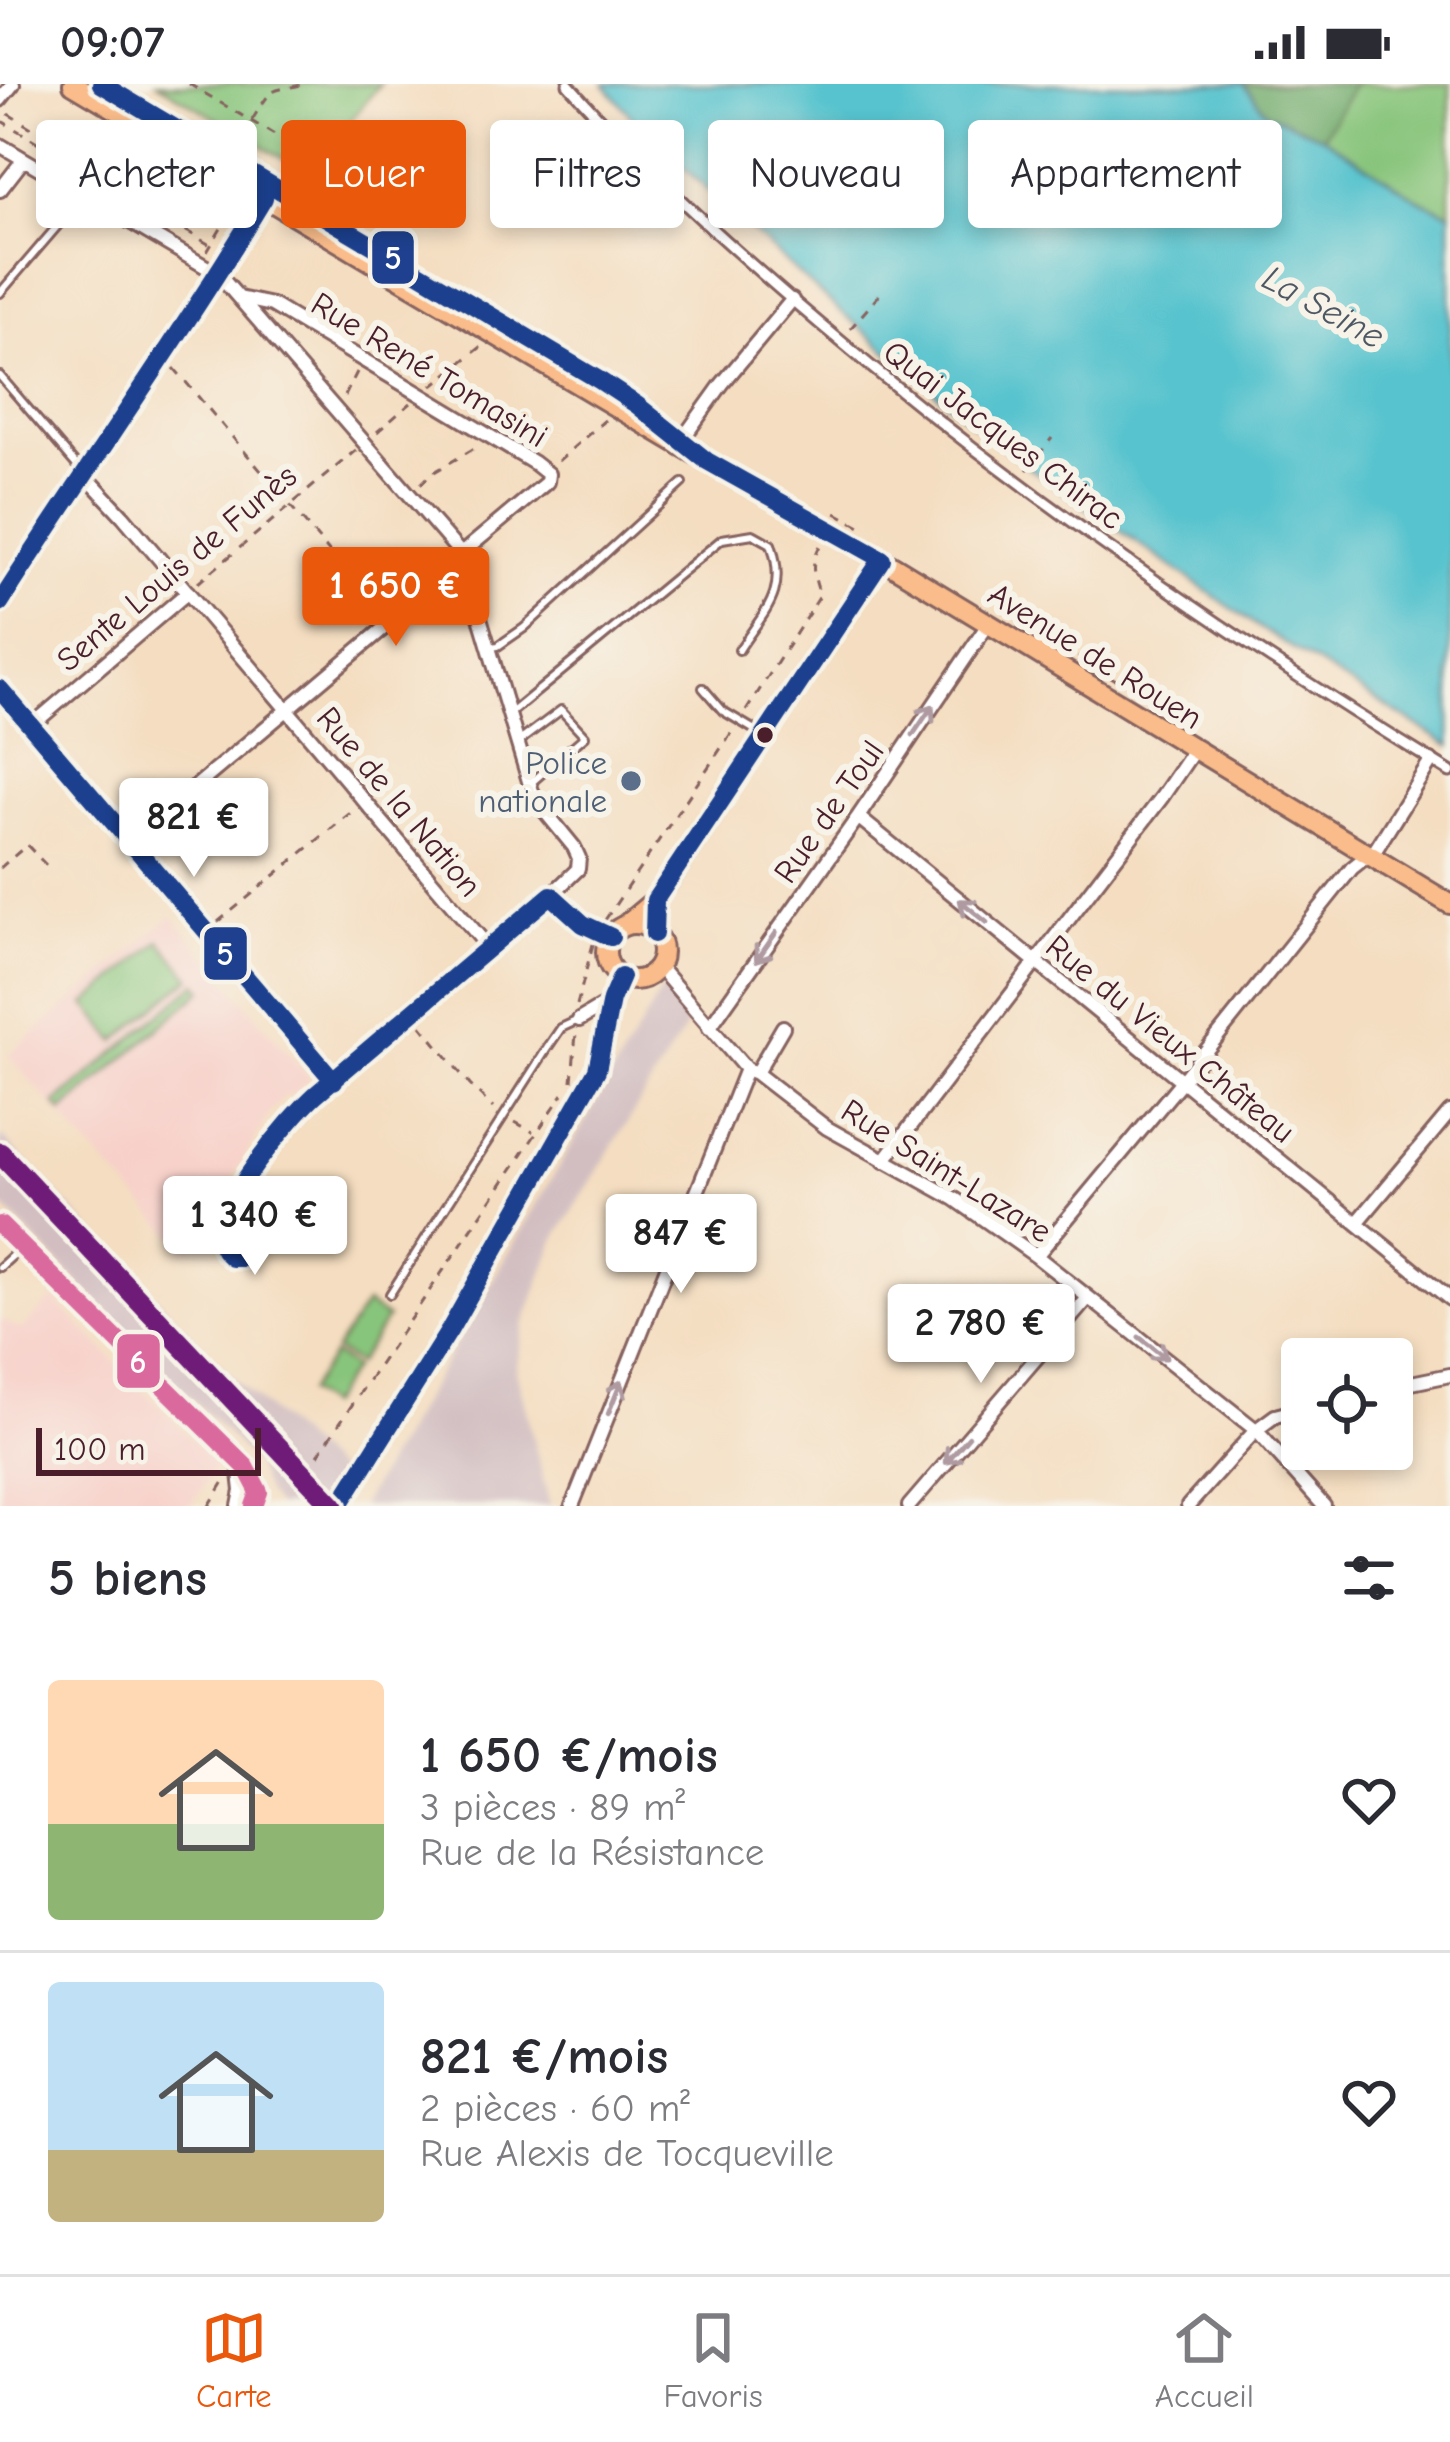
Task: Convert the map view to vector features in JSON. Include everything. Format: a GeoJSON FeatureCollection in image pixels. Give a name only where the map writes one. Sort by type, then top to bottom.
{"type":"FeatureCollection","features":[{"type":"Feature","properties":{"kind":"main road","name":"Avenue de Rouen"},"geometry":{"type":"LineString","coordinates":[[73,84],[439,294],[707,461],[989,623],[1450,904]]}},
{"type":"Feature","properties":{"kind":"main road","name":"Avenue de Rouen"},"geometry":{"type":"LineString","coordinates":[[100,84],[267,192],[281,195]]}},
{"type":"Feature","properties":{"kind":"main road","name":"Avenue de Rouen"},"geometry":{"type":"LineString","coordinates":[[338,228],[439,294]]}},
{"type":"Feature","properties":{"kind":"main road"},"geometry":{"type":"LineString","coordinates":[[656,900],[655,934],[662,951],[658,966],[639,980],[621,977],[608,963],[610,932],[656,900],[882,560]]}},
{"type":"Feature","properties":{"kind":"main road"},"geometry":{"type":"LineString","coordinates":[[610,932],[641,926],[655,934]]}},
{"type":"Feature","properties":{"kind":"main road"},"geometry":{"type":"LineString","coordinates":[[339,1506],[449,1331],[597,1070],[609,1002],[621,977]]}},
{"type":"Feature","properties":{"kind":"street"},"geometry":{"type":"LineString","coordinates":[[0,100],[13,84]]}},
{"type":"Feature","properties":{"kind":"street","name":"Quai Jacques Chirac"},"geometry":{"type":"LineString","coordinates":[[568,84],[615,138],[792,300],[910,399],[1207,618],[1450,772]]}},
{"type":"Feature","properties":{"kind":"street"},"geometry":{"type":"LineString","coordinates":[[0,145],[36,166]]}},
{"type":"Feature","properties":{"kind":"street"},"geometry":{"type":"LineString","coordinates":[[0,190],[23,159]]}},
{"type":"Feature","properties":{"kind":"street"},"geometry":{"type":"LineString","coordinates":[[0,603],[267,192]]}},
{"type":"Feature","properties":{"kind":"street"},"geometry":{"type":"LineString","coordinates":[[141,228],[218,274],[461,554],[534,798],[578,857],[578,869],[551,896],[294,1115],[251,1171],[226,1221]]}},
{"type":"Feature","properties":{"kind":"street","name":"Rue René Tomasini"},"geometry":{"type":"LineString","coordinates":[[238,298],[272,305],[548,475],[547,482],[461,554]]}},
{"type":"Feature","properties":{"kind":"street"},"geometry":{"type":"LineString","coordinates":[[681,442],[792,300]]}},
{"type":"Feature","properties":{"kind":"street","name":"Rue de la Nation"},"geometry":{"type":"LineString","coordinates":[[83,473],[488,947]]}},
{"type":"Feature","properties":{"kind":"street"},"geometry":{"type":"LineString","coordinates":[[130,842],[454,568],[461,554]]}},
{"type":"Feature","properties":{"kind":"street","name":"Sente Louis de Funès"},"geometry":{"type":"LineString","coordinates":[[32,726],[188,592]]}},
{"type":"Feature","properties":{"kind":"street","name":"Rue de Toul"},"geometry":{"type":"LineString","coordinates":[[710,1028],[989,623]]}},
{"type":"Feature","properties":{"kind":"street"},"geometry":{"type":"LineString","coordinates":[[0,689],[334,1081]]}},
{"type":"Feature","properties":{"kind":"street"},"geometry":{"type":"LineString","coordinates":[[884,1161],[1194,750]]}},
{"type":"Feature","properties":{"kind":"street"},"geometry":{"type":"LineString","coordinates":[[1036,1256],[1352,868],[1376,849],[1431,760]]}},
{"type":"Feature","properties":{"kind":"street","name":"Rue du Vieux Château"},"geometry":{"type":"LineString","coordinates":[[858,817],[1450,1299]]}},
{"type":"Feature","properties":{"kind":"street"},"geometry":{"type":"LineString","coordinates":[[551,896],[583,924],[610,932]]}},
{"type":"Feature","properties":{"kind":"street","name":"Rue Saint-Lazare"},"geometry":{"type":"LineString","coordinates":[[658,966],[751,1071],[826,1128],[955,1199],[1036,1256],[1256,1430],[1324,1506]]}},
{"type":"Feature","properties":{"kind":"street"},"geometry":{"type":"LineString","coordinates":[[577,1022],[609,1002]]}},
{"type":"Feature","properties":{"kind":"street"},"geometry":{"type":"LineString","coordinates":[[577,1022],[605,1030]]}},
{"type":"Feature","properties":{"kind":"street"},"geometry":{"type":"LineString","coordinates":[[572,1506],[751,1071],[784,1027]]}},
{"type":"Feature","properties":{"kind":"street"},"geometry":{"type":"LineString","coordinates":[[1357,1223],[1450,1112]]}},
{"type":"Feature","properties":{"kind":"street"},"geometry":{"type":"LineString","coordinates":[[0,1225],[246,1467],[256,1499]]}},
{"type":"Feature","properties":{"kind":"street"},"geometry":{"type":"LineString","coordinates":[[910,1506],[1088,1298]]}},
{"type":"Feature","properties":{"kind":"street"},"geometry":{"type":"LineString","coordinates":[[1413,1383],[1450,1375]]}},
{"type":"Feature","properties":{"kind":"street"},"geometry":{"type":"LineString","coordinates":[[1188,1506],[1256,1430],[1281,1414]]}},
{"type":"Feature","properties":{"kind":"street"},"geometry":{"type":"LineString","coordinates":[[238,1462],[239,1506]]}},
{"type":"Feature","properties":{"kind":"lane"},"geometry":{"type":"LineString","coordinates":[[0,293],[56,228]]}},
{"type":"Feature","properties":{"kind":"lane"},"geometry":{"type":"LineString","coordinates":[[0,376],[83,473]]}},
{"type":"Feature","properties":{"kind":"lane"},"geometry":{"type":"LineString","coordinates":[[488,647],[524,628],[683,484]]}},
{"type":"Feature","properties":{"kind":"lane"},"geometry":{"type":"LineString","coordinates":[[508,716],[722,539],[752,534],[771,544],[776,592],[739,650]]}},
{"type":"Feature","properties":{"kind":"lane"},"geometry":{"type":"LineString","coordinates":[[703,688],[723,711],[766,737]]}},
{"type":"Feature","properties":{"kind":"lane"},"geometry":{"type":"LineString","coordinates":[[517,743],[561,710],[585,736],[529,784]]}},
{"type":"Feature","properties":{"kind":"lane"},"geometry":{"type":"LineString","coordinates":[[391,1294],[548,1047],[561,1028],[577,1022]]}},
{"type":"Feature","properties":{"kind":"lane"},"geometry":{"type":"LineString","coordinates":[[0,1267],[22,1247]]}},
{"type":"Feature","properties":{"kind":"path"},"geometry":{"type":"LineString","coordinates":[[189,84],[249,120]]}},
{"type":"Feature","properties":{"kind":"path"},"geometry":{"type":"LineString","coordinates":[[267,84],[268,95]]}},
{"type":"Feature","properties":{"kind":"path"},"geometry":{"type":"LineString","coordinates":[[252,120],[276,85],[305,84]]}},
{"type":"Feature","properties":{"kind":"path"},"geometry":{"type":"LineString","coordinates":[[36,130],[3,111],[0,118],[36,140]]}},
{"type":"Feature","properties":{"kind":"path"},"geometry":{"type":"LineString","coordinates":[[181,228],[210,245]]}},
{"type":"Feature","properties":{"kind":"path"},"geometry":{"type":"LineString","coordinates":[[851,328],[880,294]]}},
{"type":"Feature","properties":{"kind":"path"},"geometry":{"type":"LineString","coordinates":[[378,432],[481,347]]}},
{"type":"Feature","properties":{"kind":"path"},"geometry":{"type":"LineString","coordinates":[[165,354],[390,623]]}},
{"type":"Feature","properties":{"kind":"path"},"geometry":{"type":"LineString","coordinates":[[345,397],[358,368]]}},
{"type":"Feature","properties":{"kind":"path"},"geometry":{"type":"LineString","coordinates":[[553,466],[605,420]]}},
{"type":"Feature","properties":{"kind":"path"},"geometry":{"type":"LineString","coordinates":[[1026,472],[1052,438]]}},
{"type":"Feature","properties":{"kind":"path"},"geometry":{"type":"LineString","coordinates":[[420,485],[480,445]]}},
{"type":"Feature","properties":{"kind":"path","name":"Sente Louis de Funès"},"geometry":{"type":"LineString","coordinates":[[188,592],[356,450]]}},
{"type":"Feature","properties":{"kind":"path"},"geometry":{"type":"LineString","coordinates":[[318,1455],[572,1081],[577,999],[610,932],[820,596],[813,558],[825,537],[836,533]]}},
{"type":"Feature","properties":{"kind":"path"},"geometry":{"type":"LineString","coordinates":[[214,926],[365,801]]}},
{"type":"Feature","properties":{"kind":"path"},"geometry":{"type":"LineString","coordinates":[[0,868],[27,844],[47,866]]}},
{"type":"Feature","properties":{"kind":"path"},"geometry":{"type":"LineString","coordinates":[[412,1014],[498,1113]]}},
{"type":"Feature","properties":{"kind":"path"},"geometry":{"type":"LineString","coordinates":[[514,1121],[536,1133]]}},
{"type":"Feature","properties":{"kind":"path"},"geometry":{"type":"LineString","coordinates":[[208,1506],[238,1462]]}},
{"type":"Feature","properties":{"kind":"shaded area"},"geometry":{"type":"Polygon","coordinates":[[[172,916],[310,1079],[272,1109],[190,1252],[8,1055],[172,916]]]}},
{"type":"Feature","properties":{"kind":"shaded area"},"geometry":{"type":"Polygon","coordinates":[[[664,986],[690,1020],[555,1240],[524,1325],[516,1370],[550,1506],[361,1506],[664,986]]]}},
{"type":"Feature","properties":{"kind":"shaded area"},"geometry":{"type":"Polygon","coordinates":[[[0,1134],[232,1377],[342,1476],[323,1506],[277,1506],[254,1462],[0,1203],[0,1134]]]}},
{"type":"Feature","properties":{"kind":"shaded area"},"geometry":{"type":"Polygon","coordinates":[[[53,1298],[217,1465],[190,1506],[0,1506],[0,1319],[21,1330],[53,1298]]]}},
{"type":"Feature","properties":{"kind":"green space"},"geometry":{"type":"Polygon","coordinates":[[[158,84],[380,84],[351,120],[281,120],[281,157],[257,143],[257,120],[219,120],[158,84]]]}},
{"type":"Feature","properties":{"kind":"green space"},"geometry":{"type":"Polygon","coordinates":[[[1243,84],[1354,84],[1323,137],[1267,113],[1243,84]]]}},
{"type":"Feature","properties":{"kind":"green space"},"geometry":{"type":"Polygon","coordinates":[[[1354,84],[1450,84],[1450,213],[1421,201],[1323,137],[1354,84]]]}},
{"type":"Feature","properties":{"kind":"green space"},"geometry":{"type":"Polygon","coordinates":[[[160,941],[191,977],[116,1041],[86,1004],[160,941]]]}},
{"type":"Feature","properties":{"kind":"green space"},"geometry":{"type":"Polygon","coordinates":[[[197,983],[203,990],[62,1112],[55,1104],[197,983]]]}},
{"type":"Feature","properties":{"kind":"green space"},"geometry":{"type":"Polygon","coordinates":[[[366,1304],[387,1318],[357,1364],[335,1350],[366,1304]]]}},
{"type":"Feature","properties":{"kind":"green space"},"geometry":{"type":"Polygon","coordinates":[[[333,1354],[353,1368],[327,1406],[307,1392],[333,1354]]]}},
{"type":"Feature","properties":{"kind":"water","name":"La Seine"},"geometry":{"type":"Polygon","coordinates":[[[604,84],[1243,84],[1267,113],[1323,137],[1421,201],[1450,213],[1450,746],[1260,628],[1030,468],[968,420],[749,228],[944,228],[944,120],[708,120],[708,190],[684,168],[684,120],[635,120],[604,84]]]}},
{"type":"Feature","properties":{"kind":"transit line","name":"5"},"geometry":{"type":"LineString","coordinates":[[101,84],[599,380],[707,461],[882,559],[655,900],[654,934]]}},
{"type":"Feature","properties":{"kind":"transit line","name":"5"},"geometry":{"type":"LineString","coordinates":[[257,194],[264,198],[257,209]]}},
{"type":"Feature","properties":{"kind":"transit line","name":"5"},"geometry":{"type":"LineString","coordinates":[[0,603],[245,228]]}},
{"type":"Feature","properties":{"kind":"transit line","name":"5"},"geometry":{"type":"LineString","coordinates":[[0,689],[334,1081]]}},
{"type":"Feature","properties":{"kind":"transit line","name":"5"},"geometry":{"type":"LineString","coordinates":[[226,1221],[249,1236],[251,1246],[243,1258],[232,1258],[224,1249],[222,1227],[241,1186],[289,1123],[315,1095],[551,895],[583,924],[611,937]]}},
{"type":"Feature","properties":{"kind":"transit line","name":"5"},"geometry":{"type":"LineString","coordinates":[[339,1506],[449,1331],[597,1070],[611,1000],[621,977]]}},
{"type":"Feature","properties":{"kind":"transit line"},"geometry":{"type":"LineString","coordinates":[[0,1153],[334,1506]]}},
{"type":"Feature","properties":{"kind":"transit line","name":"6"},"geometry":{"type":"LineString","coordinates":[[0,1225],[246,1467],[259,1492],[254,1506]]}},
{"type":"Feature","properties":{"kind":"place","name":"Police nationale"},"geometry":{"type":"Point","coordinates":[631,781]}}]}
